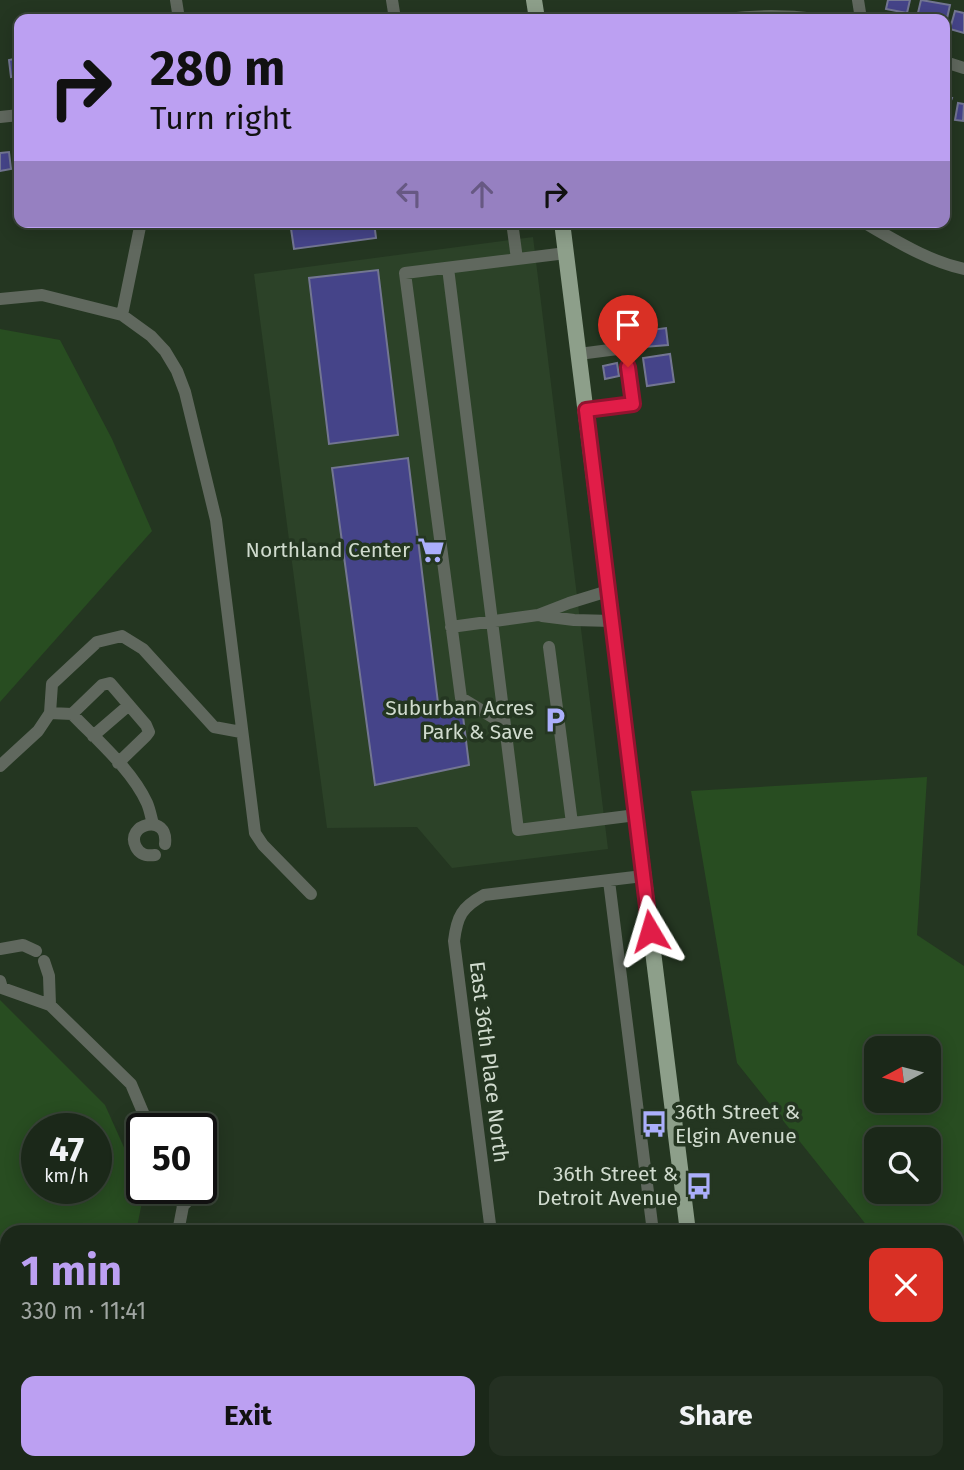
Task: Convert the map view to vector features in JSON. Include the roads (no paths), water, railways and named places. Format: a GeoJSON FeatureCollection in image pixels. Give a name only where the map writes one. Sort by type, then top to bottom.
{"type":"FeatureCollection","features":[{"type":"Feature","properties":{"kind":"main road"},"geometry":{"type":"LineString","coordinates":[[564,228],[687,1225]]}},
{"type":"Feature","properties":{"kind":"street"},"geometry":{"type":"LineString","coordinates":[[121,315],[140,228]]}},
{"type":"Feature","properties":{"kind":"street"},"geometry":{"type":"LineString","coordinates":[[513,228],[517,259]]}},
{"type":"Feature","properties":{"kind":"street"},"geometry":{"type":"LineString","coordinates":[[874,228],[921,254],[964,269]]}},
{"type":"Feature","properties":{"kind":"street"},"geometry":{"type":"LineString","coordinates":[[504,724],[460,698],[405,273],[566,253]]}},
{"type":"Feature","properties":{"kind":"street"},"geometry":{"type":"LineString","coordinates":[[448,268],[518,830],[636,815]]}},
{"type":"Feature","properties":{"kind":"street"},"geometry":{"type":"LineString","coordinates":[[0,299],[42,295],[121,315],[151,336],[165,351],[177,371],[185,392],[216,520],[255,833],[263,845],[311,894]]}},
{"type":"Feature","properties":{"kind":"street"},"geometry":{"type":"LineString","coordinates":[[579,354],[625,348],[633,404],[586,410]]}},
{"type":"Feature","properties":{"kind":"street"},"geometry":{"type":"LineString","coordinates":[[451,627],[538,615],[608,591]]}},
{"type":"Feature","properties":{"kind":"street"},"geometry":{"type":"LineString","coordinates":[[538,615],[612,621]]}},
{"type":"Feature","properties":{"kind":"street"},"geometry":{"type":"LineString","coordinates":[[0,766],[38,731],[50,713],[52,684],[97,642],[122,636],[144,649],[214,727],[241,732]]}},
{"type":"Feature","properties":{"kind":"street"},"geometry":{"type":"LineString","coordinates":[[549,648],[572,823]]}},
{"type":"Feature","properties":{"kind":"street"},"geometry":{"type":"LineString","coordinates":[[72,714],[102,685],[110,683],[149,732],[118,763]]}},
{"type":"Feature","properties":{"kind":"street"},"geometry":{"type":"LineString","coordinates":[[93,736],[129,705]]}},
{"type":"Feature","properties":{"kind":"street"},"geometry":{"type":"LineString","coordinates":[[50,713],[72,714],[93,736],[118,763],[142,796],[153,824]]}},
{"type":"Feature","properties":{"kind":"street"},"geometry":{"type":"LineString","coordinates":[[155,855],[145,855],[137,849],[135,834],[138,830],[142,826],[158,826],[165,834],[165,844]]}},
{"type":"Feature","properties":{"kind":"street"},"geometry":{"type":"LineString","coordinates":[[643,877],[609,881],[652,1225]]}},
{"type":"Feature","properties":{"kind":"street","name":"East 36th Place North"},"geometry":{"type":"LineString","coordinates":[[490,1225],[454,941],[456,925],[461,912],[484,895],[609,881]]}},
{"type":"Feature","properties":{"kind":"street"},"geometry":{"type":"LineString","coordinates":[[0,948],[23,944],[40,956],[49,976],[50,1005]]}},
{"type":"Feature","properties":{"kind":"street"},"geometry":{"type":"LineString","coordinates":[[0,981],[2,988],[50,1005],[131,1084],[143,1113]]}},
{"type":"Feature","properties":{"kind":"street"},"geometry":{"type":"LineString","coordinates":[[179,1225],[183,1206]]}},
{"type":"Feature","properties":{"kind":"place","name":"Northland Center"},"geometry":{"type":"Point","coordinates":[431,550]}},
{"type":"Feature","properties":{"kind":"place","name":"Suburban Acres Park & Save"},"geometry":{"type":"Point","coordinates":[555,720]}},
{"type":"Feature","properties":{"kind":"place","name":"36th Street & Elgin Avenue"},"geometry":{"type":"Point","coordinates":[654,1124]}},
{"type":"Feature","properties":{"kind":"place","name":"36th Street & Detroit Avenue"},"geometry":{"type":"Point","coordinates":[699,1186]}}]}
